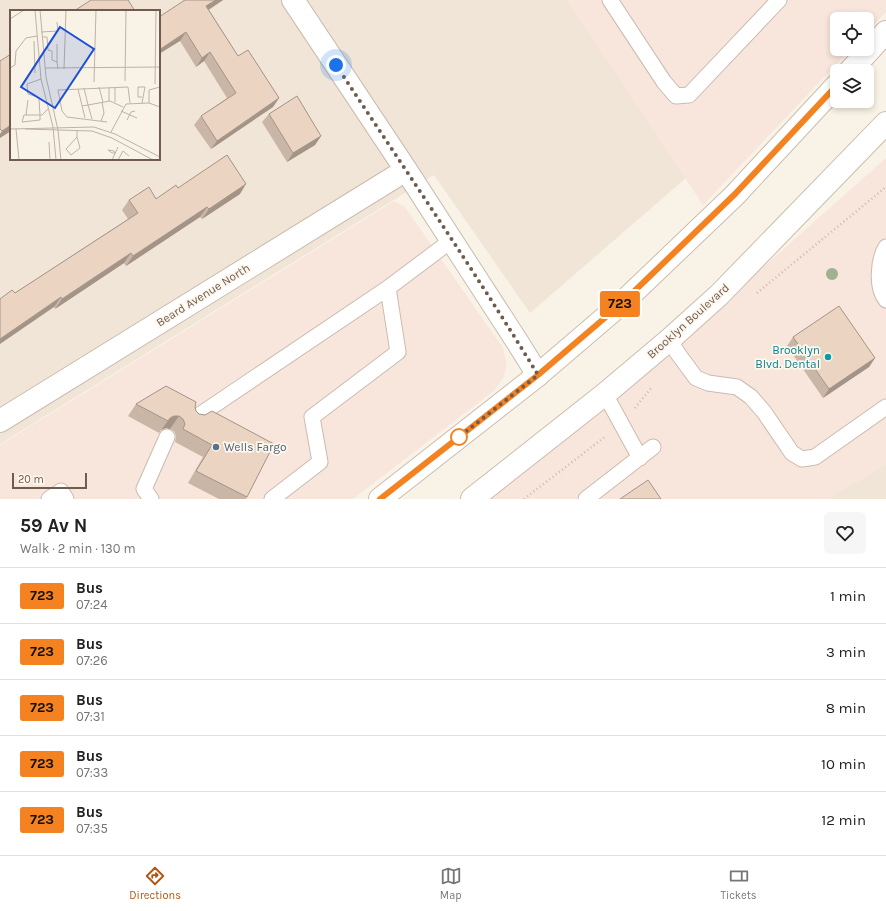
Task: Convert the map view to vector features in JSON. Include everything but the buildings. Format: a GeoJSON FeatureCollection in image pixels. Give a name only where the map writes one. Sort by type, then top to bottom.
{"type":"FeatureCollection","features":[{"type":"Feature","properties":{"kind":"main road"},"geometry":{"type":"LineString","coordinates":[[293,0],[452,240],[538,375]]}},
{"type":"Feature","properties":{"kind":"main road"},"geometry":{"type":"LineString","coordinates":[[856,64],[886,32]]}},
{"type":"Feature","properties":{"kind":"main road"},"geometry":{"type":"LineString","coordinates":[[380,499],[538,375],[621,304],[735,194],[830,92]]}},
{"type":"Feature","properties":{"kind":"main road","name":"Brooklyn Boulevard"},"geometry":{"type":"LineString","coordinates":[[472,499],[605,394],[719,295],[886,123]]}},
{"type":"Feature","properties":{"kind":"main road","name":"Beard Avenue North"},"geometry":{"type":"LineString","coordinates":[[0,421],[406,170]]}},
{"type":"Feature","properties":{"kind":"lane"},"geometry":{"type":"LineString","coordinates":[[610,0],[664,82],[676,96],[689,95],[779,0]]}},
{"type":"Feature","properties":{"kind":"lane"},"geometry":{"type":"LineString","coordinates":[[195,418],[388,288],[452,240]]}},
{"type":"Feature","properties":{"kind":"lane"},"geometry":{"type":"LineString","coordinates":[[886,247],[879,275],[882,294],[886,300]]}},
{"type":"Feature","properties":{"kind":"lane"},"geometry":{"type":"LineString","coordinates":[[272,499],[320,462],[312,416],[398,352],[388,288]]}},
{"type":"Feature","properties":{"kind":"lane"},"geometry":{"type":"LineString","coordinates":[[669,340],[696,378],[708,383],[737,387],[751,397],[764,412],[792,453],[802,459],[815,457],[886,407]]}},
{"type":"Feature","properties":{"kind":"lane"},"geometry":{"type":"LineString","coordinates":[[605,394],[640,458]]}},
{"type":"Feature","properties":{"kind":"lane"},"geometry":{"type":"LineString","coordinates":[[150,499],[144,489],[166,437]]}},
{"type":"Feature","properties":{"kind":"lane"},"geometry":{"type":"LineString","coordinates":[[586,499],[653,447]]}},
{"type":"Feature","properties":{"kind":"lane"},"geometry":{"type":"LineString","coordinates":[[49,499],[61,491],[66,499]]}},
{"type":"Feature","properties":{"kind":"shaded area"},"geometry":{"type":"Polygon","coordinates":[[[0,0],[567,0],[686,178],[530,313],[434,175],[0,444],[0,0]]]}},
{"type":"Feature","properties":{"kind":"shaded area"},"geometry":{"type":"Polygon","coordinates":[[[567,0],[886,0],[886,12],[874,25],[874,12],[830,12],[830,56],[844,56],[837,64],[830,64],[830,71],[703,205],[567,0]]]}},
{"type":"Feature","properties":{"kind":"shaded area"},"geometry":{"type":"Polygon","coordinates":[[[886,158],[886,464],[827,499],[489,499],[634,382],[886,158]]]}},
{"type":"Feature","properties":{"kind":"shaded area"},"geometry":{"type":"Polygon","coordinates":[[[394,201],[405,207],[503,348],[507,366],[503,378],[495,390],[353,499],[0,499],[0,445],[394,201]]]}},
{"type":"Feature","properties":{"kind":"shaded area"},"geometry":{"type":"Polygon","coordinates":[[[886,464],[886,499],[827,499],[886,464]]]}},
{"type":"Feature","properties":{"kind":"bus line","name":"723"},"geometry":{"type":"LineString","coordinates":[[380,499],[538,375],[621,304],[735,194],[830,92]]}},
{"type":"Feature","properties":{"kind":"place","name":"Brooklyn Blvd. Dental"},"geometry":{"type":"Point","coordinates":[828,357]}},
{"type":"Feature","properties":{"kind":"place","name":"Wells Fargo"},"geometry":{"type":"Point","coordinates":[216,447]}},
{"type":"Feature","properties":{"kind":"route"},"geometry":{"type":"LineString","coordinates":[[336,65],[406,170],[538,375],[459,437]]}}]}
